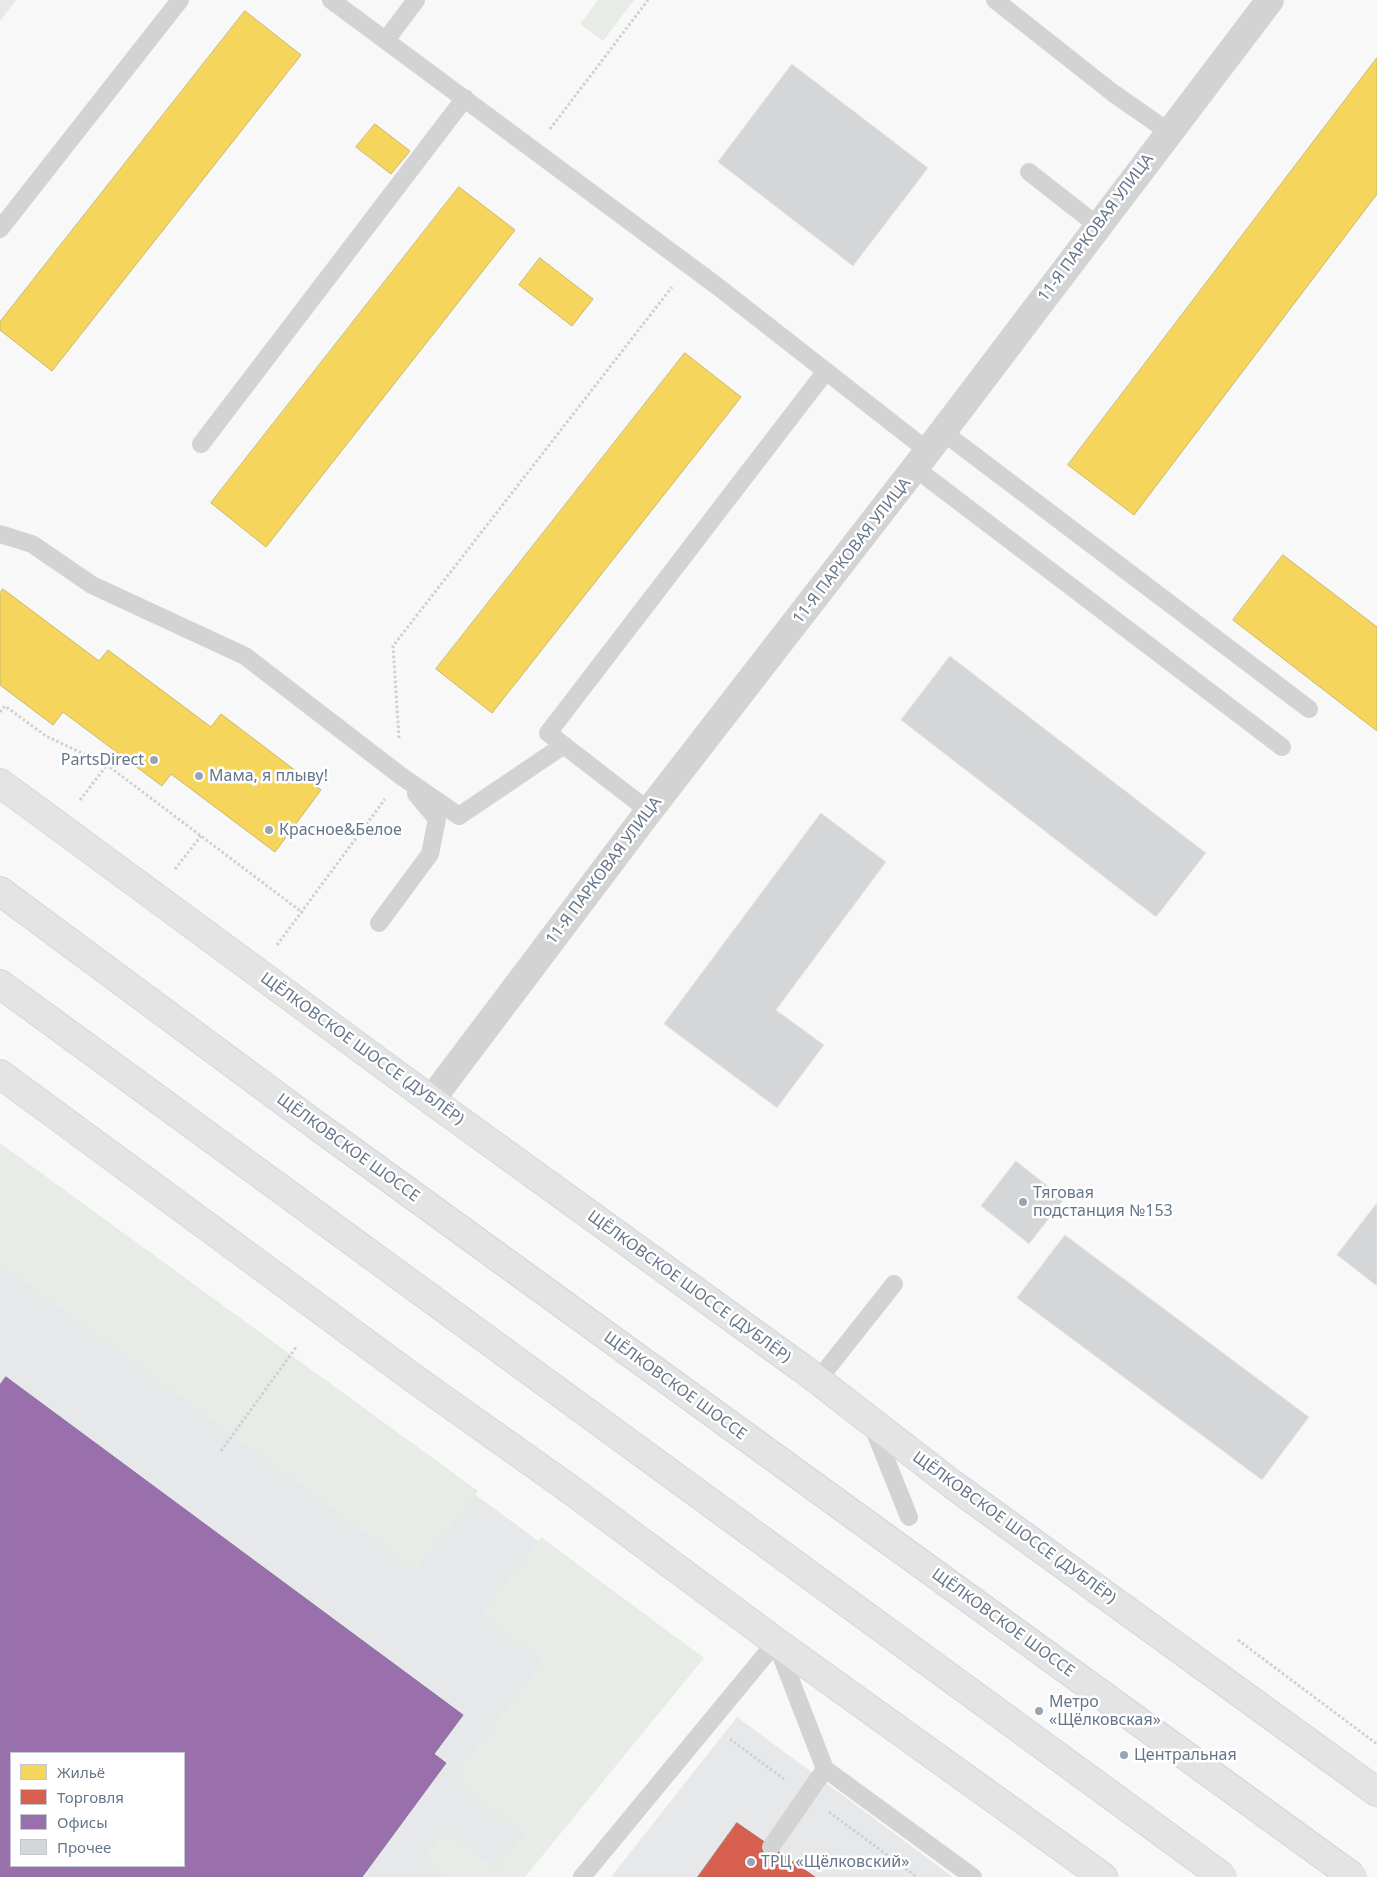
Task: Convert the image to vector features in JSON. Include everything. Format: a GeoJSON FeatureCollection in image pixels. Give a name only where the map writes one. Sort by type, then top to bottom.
{"type":"FeatureCollection","features":[{"type":"Feature","properties":{"kind":"main road","name":"ЩЁЛКОВСКОЕ ШОССЕ (ДУБЛЁР)"},"geometry":{"type":"LineString","coordinates":[[0,783],[431,1100],[818,1380],[944,1478],[1377,1792]]}},
{"type":"Feature","properties":{"kind":"main road","name":"ЩЁЛКОВСКОЕ ШОССЕ"},"geometry":{"type":"LineString","coordinates":[[0,891],[316,1125],[1353,1877]]}},
{"type":"Feature","properties":{"kind":"main road"},"geometry":{"type":"LineString","coordinates":[[0,984],[1223,1877]]}},
{"type":"Feature","properties":{"kind":"main road"},"geometry":{"type":"LineString","coordinates":[[0,1074],[416,1380],[571,1490],[776,1642],[1103,1877]]}},
{"type":"Feature","properties":{"kind":"street","name":"11-Я ПАРКОВАЯ УЛИЦА"},"geometry":{"type":"LineString","coordinates":[[431,1100],[650,811],[929,450],[1270,0]]}},
{"type":"Feature","properties":{"kind":"lane"},"geometry":{"type":"LineString","coordinates":[[0,229],[180,0]]}},
{"type":"Feature","properties":{"kind":"lane"},"geometry":{"type":"LineString","coordinates":[[331,0],[689,265],[929,450],[1282,747]]}},
{"type":"Feature","properties":{"kind":"lane"},"geometry":{"type":"LineString","coordinates":[[386,40],[416,0]]}},
{"type":"Feature","properties":{"kind":"lane"},"geometry":{"type":"LineString","coordinates":[[994,0],[1113,93],[1169,132]]}},
{"type":"Feature","properties":{"kind":"lane"},"geometry":{"type":"LineString","coordinates":[[201,444],[465,98]]}},
{"type":"Feature","properties":{"kind":"lane"},"geometry":{"type":"LineString","coordinates":[[1029,172],[1098,226]]}},
{"type":"Feature","properties":{"kind":"lane"},"geometry":{"type":"LineString","coordinates":[[650,811],[548,732],[826,371]]}},
{"type":"Feature","properties":{"kind":"lane"},"geometry":{"type":"LineString","coordinates":[[929,450],[1309,709]]}},
{"type":"Feature","properties":{"kind":"lane"},"geometry":{"type":"LineString","coordinates":[[0,534],[32,544],[92,585],[245,656],[401,776],[459,816],[564,745]]}},
{"type":"Feature","properties":{"kind":"lane"},"geometry":{"type":"LineString","coordinates":[[379,923],[430,854],[438,819],[401,776]]}},
{"type":"Feature","properties":{"kind":"lane"},"geometry":{"type":"LineString","coordinates":[[818,1380],[894,1284]]}},
{"type":"Feature","properties":{"kind":"lane"},"geometry":{"type":"LineString","coordinates":[[870,1419],[909,1517]]}},
{"type":"Feature","properties":{"kind":"lane"},"geometry":{"type":"LineString","coordinates":[[582,1877],[776,1642],[825,1769],[973,1877]]}},
{"type":"Feature","properties":{"kind":"lane"},"geometry":{"type":"LineString","coordinates":[[771,1846],[825,1769]]}},
{"type":"Feature","properties":{"kind":"path"},"geometry":{"type":"LineString","coordinates":[[534,150],[648,0]]}},
{"type":"Feature","properties":{"kind":"path"},"geometry":{"type":"LineString","coordinates":[[277,945],[401,776],[393,646],[689,265]]}},
{"type":"Feature","properties":{"kind":"path"},"geometry":{"type":"LineString","coordinates":[[0,712],[4,706],[46,736],[106,765],[302,913]]}},
{"type":"Feature","properties":{"kind":"path"},"geometry":{"type":"LineString","coordinates":[[80,800],[106,765]]}},
{"type":"Feature","properties":{"kind":"path"},"geometry":{"type":"LineString","coordinates":[[176,870],[200,836]]}},
{"type":"Feature","properties":{"kind":"path"},"geometry":{"type":"LineString","coordinates":[[221,1451],[297,1346]]}},
{"type":"Feature","properties":{"kind":"path"},"geometry":{"type":"LineString","coordinates":[[1238,1640],[1377,1744]]}},
{"type":"Feature","properties":{"kind":"shaded area"},"geometry":{"type":"Polygon","coordinates":[[[0,0],[16,0],[0,21],[0,0]]]}},
{"type":"Feature","properties":{"kind":"shaded area"},"geometry":{"type":"Polygon","coordinates":[[[598,0],[634,0],[603,41],[580,24],[598,0]]]}},
{"type":"Feature","properties":{"kind":"shaded area"},"geometry":{"type":"Polygon","coordinates":[[[0,1143],[478,1491],[416,1570],[0,1264],[0,1143]]]}},
{"type":"Feature","properties":{"kind":"shaded area"},"geometry":{"type":"Polygon","coordinates":[[[0,1147],[289,1357],[698,1659],[518,1877],[0,1877],[0,1147]]]}},
{"type":"Feature","properties":{"kind":"shaded area"},"geometry":{"type":"Polygon","coordinates":[[[541,1537],[704,1658],[525,1877],[449,1877],[424,1858],[446,1830],[496,1869],[524,1835],[453,1778],[543,1661],[481,1615],[541,1537]]]}},
{"type":"Feature","properties":{"kind":"shaded area"},"geometry":{"type":"Polygon","coordinates":[[[737,1717],[953,1877],[611,1877],[737,1717]]]}},
{"type":"Feature","properties":{"kind":"building: Жильё"},"geometry":{"type":"Polygon","coordinates":[[[245,11],[301,55],[52,371],[0,330],[0,322],[245,11]]]}},
{"type":"Feature","properties":{"kind":"building: Жильё"},"geometry":{"type":"Polygon","coordinates":[[[1377,58],[1377,194],[1134,515],[1068,465],[1377,58]]]}},
{"type":"Feature","properties":{"kind":"building: Жильё"},"geometry":{"type":"Polygon","coordinates":[[[375,124],[410,151],[391,174],[356,147],[375,124]]]}},
{"type":"Feature","properties":{"kind":"building: Жильё"},"geometry":{"type":"Polygon","coordinates":[[[459,187],[515,230],[266,547],[211,503],[459,187]]]}},
{"type":"Feature","properties":{"kind":"building: Жильё"},"geometry":{"type":"Polygon","coordinates":[[[540,258],[593,299],[572,326],[519,285],[540,258]]]}},
{"type":"Feature","properties":{"kind":"building: Жильё"},"geometry":{"type":"Polygon","coordinates":[[[685,353],[741,397],[492,713],[436,669],[685,353]]]}},
{"type":"Feature","properties":{"kind":"building: Жильё"},"geometry":{"type":"Polygon","coordinates":[[[1283,555],[1377,627],[1377,731],[1233,620],[1283,555]]]}},
{"type":"Feature","properties":{"kind":"building: Жильё"},"geometry":{"type":"Polygon","coordinates":[[[3,589],[99,661],[108,650],[211,727],[221,714],[321,790],[275,852],[171,774],[162,786],[63,712],[53,725],[0,685],[0,593],[3,589]]]}},
{"type":"Feature","properties":{"kind":"building: Торговля","name":"ТРЦ «Щёлковский»"},"geometry":{"type":"Polygon","coordinates":[[[737,1823],[815,1877],[698,1877],[737,1823]]]}},
{"type":"Feature","properties":{"kind":"building: Офисы"},"geometry":{"type":"Polygon","coordinates":[[[6,1377],[463,1715],[434,1754],[446,1763],[362,1877],[0,1877],[0,1385],[6,1377]]]}},
{"type":"Feature","properties":{"kind":"building: Прочее"},"geometry":{"type":"Polygon","coordinates":[[[792,64],[928,168],[853,266],[718,162],[792,64]]]}},
{"type":"Feature","properties":{"kind":"building: Прочее"},"geometry":{"type":"Polygon","coordinates":[[[950,656],[1206,853],[1156,917],[901,720],[950,656]]]}},
{"type":"Feature","properties":{"kind":"building: Прочее"},"geometry":{"type":"Polygon","coordinates":[[[821,813],[886,862],[776,1010],[824,1045],[777,1108],[664,1024],[821,813]]]}},
{"type":"Feature","properties":{"kind":"building: Прочее","name":"Тяговая подстанция №153"},"geometry":{"type":"Polygon","coordinates":[[[1016,1161],[1064,1199],[1029,1244],[981,1206],[1016,1161]]]}},
{"type":"Feature","properties":{"kind":"building: Прочее"},"geometry":{"type":"Polygon","coordinates":[[[1377,1203],[1377,1286],[1337,1255],[1377,1203]]]}},
{"type":"Feature","properties":{"kind":"building: Прочее"},"geometry":{"type":"Polygon","coordinates":[[[1065,1235],[1309,1417],[1262,1480],[1017,1298],[1065,1235]]]}},
{"type":"Feature","properties":{"kind":"place","name":"PartsDirect"},"geometry":{"type":"Point","coordinates":[154,760]}},
{"type":"Feature","properties":{"kind":"place","name":"Мама, я плыву!"},"geometry":{"type":"Point","coordinates":[199,776]}},
{"type":"Feature","properties":{"kind":"place","name":"Красное&Белое"},"geometry":{"type":"Point","coordinates":[269,830]}},
{"type":"Feature","properties":{"kind":"place","name":"Тяговая подстанция №153"},"geometry":{"type":"Point","coordinates":[1023,1202]}},
{"type":"Feature","properties":{"kind":"place","name":"Метро «Щёлковская»"},"geometry":{"type":"Point","coordinates":[1039,1711]}},
{"type":"Feature","properties":{"kind":"place","name":"Центральная"},"geometry":{"type":"Point","coordinates":[1124,1755]}},
{"type":"Feature","properties":{"kind":"place","name":"ТРЦ «Щёлковский»"},"geometry":{"type":"Point","coordinates":[751,1862]}}]}
